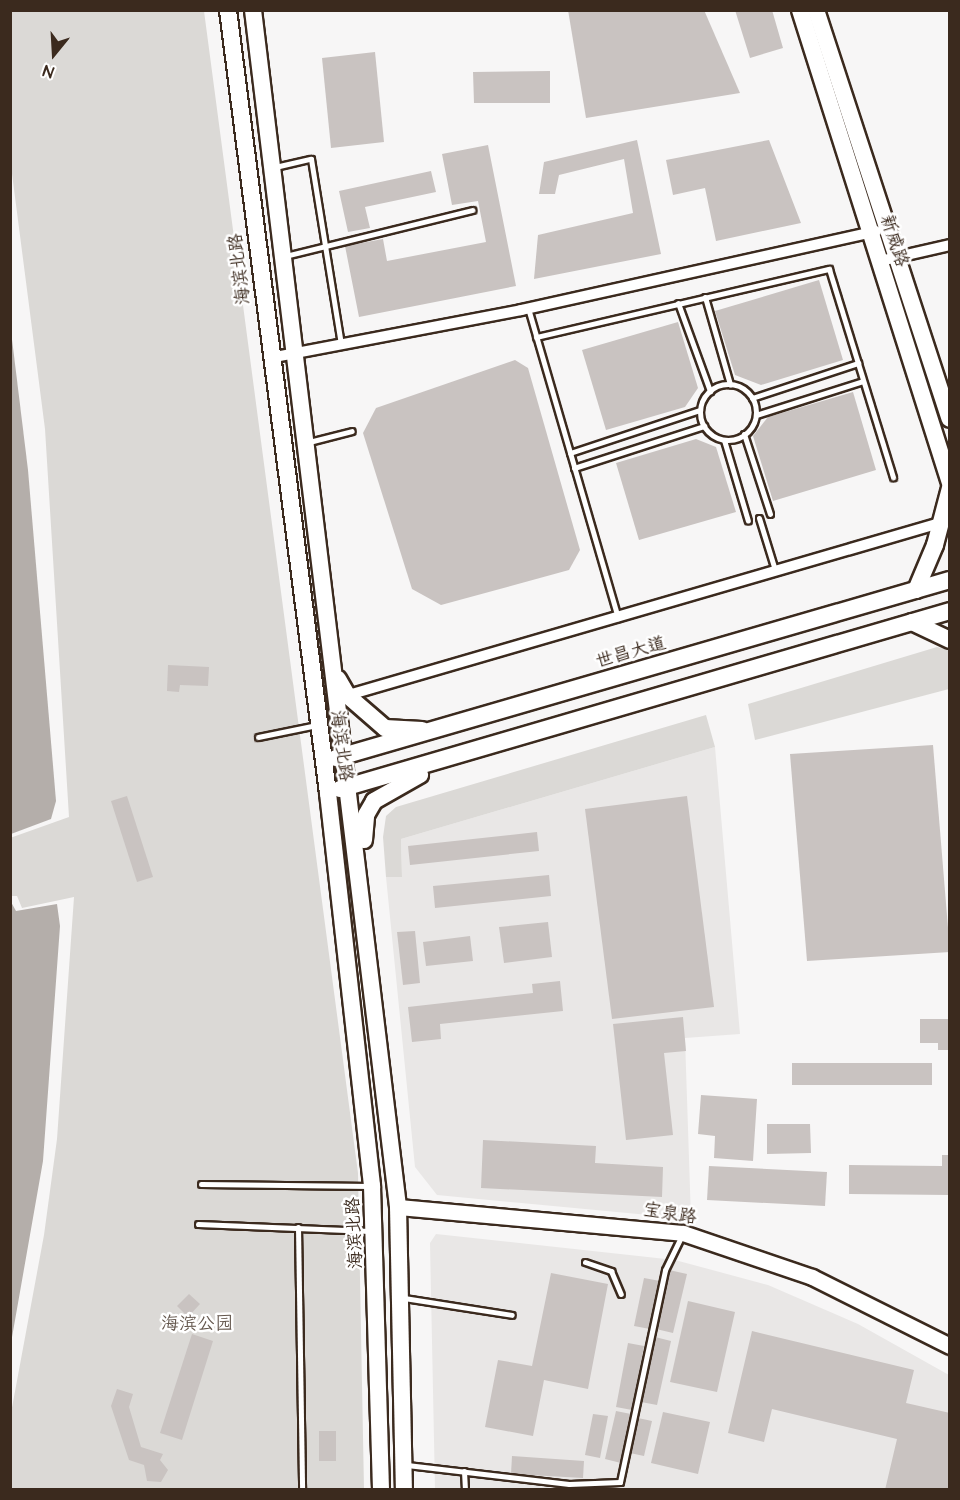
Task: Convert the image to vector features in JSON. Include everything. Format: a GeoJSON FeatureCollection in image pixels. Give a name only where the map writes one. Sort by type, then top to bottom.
{"type":"FeatureCollection","features":[{"type":"Feature","properties":{"kind":"main road","name":"海滨北路"},"geometry":{"type":"LineString","coordinates":[[228,10],[270,358],[328,793],[372,1186],[381,1490]]}},
{"type":"Feature","properties":{"kind":"main road"},"geometry":{"type":"LineString","coordinates":[[253,10],[309,442],[335,676],[343,696],[385,728],[413,731],[453,726]]}},
{"type":"Feature","properties":{"kind":"main road","name":"新威路"},"geometry":{"type":"LineString","coordinates":[[800,10],[950,486]]}},
{"type":"Feature","properties":{"kind":"main road","name":"新威路"},"geometry":{"type":"LineString","coordinates":[[816,10],[950,419]]}},
{"type":"Feature","properties":{"kind":"main road"},"geometry":{"type":"LineString","coordinates":[[916,590],[945,522],[950,486]]}},
{"type":"Feature","properties":{"kind":"main road","name":"世昌大道"},"geometry":{"type":"LineString","coordinates":[[323,761],[453,726],[950,580]]}},
{"type":"Feature","properties":{"kind":"main road"},"geometry":{"type":"LineString","coordinates":[[328,793],[950,611]]}},
{"type":"Feature","properties":{"kind":"main road"},"geometry":{"type":"LineString","coordinates":[[912,622],[950,640]]}},
{"type":"Feature","properties":{"kind":"main road","name":"海滨北路"},"geometry":{"type":"LineString","coordinates":[[343,696],[346,756],[362,877],[398,1207],[404,1490]]}},
{"type":"Feature","properties":{"kind":"main road"},"geometry":{"type":"LineString","coordinates":[[362,877],[366,814],[374,801],[454,758]]}},
{"type":"Feature","properties":{"kind":"street"},"geometry":{"type":"LineString","coordinates":[[270,358],[298,355],[528,308],[888,228]]}},
{"type":"Feature","properties":{"kind":"street"},"geometry":{"type":"LineString","coordinates":[[880,261],[950,245]]}},
{"type":"Feature","properties":{"kind":"street"},"geometry":{"type":"LineString","coordinates":[[343,696],[945,522]]}},
{"type":"Feature","properties":{"kind":"street","name":"宝泉路"},"geometry":{"type":"LineString","coordinates":[[398,1207],[683,1233],[813,1277],[950,1346]]}},
{"type":"Feature","properties":{"kind":"lane"},"geometry":{"type":"LineString","coordinates":[[274,167],[311,159],[341,346]]}},
{"type":"Feature","properties":{"kind":"lane"},"geometry":{"type":"LineString","coordinates":[[285,256],[472,210]]}},
{"type":"Feature","properties":{"kind":"lane"},"geometry":{"type":"LineString","coordinates":[[536,337],[829,269],[893,477]]}},
{"type":"Feature","properties":{"kind":"lane"},"geometry":{"type":"LineString","coordinates":[[705,297],[730,384],[752,398],[756,415]]}},
{"type":"Feature","properties":{"kind":"lane"},"geometry":{"type":"LineString","coordinates":[[678,303],[710,391]]}},
{"type":"Feature","properties":{"kind":"lane"},"geometry":{"type":"LineString","coordinates":[[528,308],[618,618]]}},
{"type":"Feature","properties":{"kind":"lane"},"geometry":{"type":"LineString","coordinates":[[752,398],[858,363]]}},
{"type":"Feature","properties":{"kind":"lane"},"geometry":{"type":"LineString","coordinates":[[724,440],[744,434],[756,415],[863,381]]}},
{"type":"Feature","properties":{"kind":"lane"},"geometry":{"type":"LineString","coordinates":[[730,384],[710,391],[700,410],[704,426],[724,440],[748,521]]}},
{"type":"Feature","properties":{"kind":"lane"},"geometry":{"type":"LineString","coordinates":[[570,453],[700,410]]}},
{"type":"Feature","properties":{"kind":"lane"},"geometry":{"type":"LineString","coordinates":[[574,468],[704,426]]}},
{"type":"Feature","properties":{"kind":"lane"},"geometry":{"type":"LineString","coordinates":[[309,442],[352,431]]}},
{"type":"Feature","properties":{"kind":"lane"},"geometry":{"type":"LineString","coordinates":[[744,434],[770,514]]}},
{"type":"Feature","properties":{"kind":"lane"},"geometry":{"type":"LineString","coordinates":[[759,518],[775,572]]}},
{"type":"Feature","properties":{"kind":"lane"},"geometry":{"type":"LineString","coordinates":[[258,737],[319,725]]}},
{"type":"Feature","properties":{"kind":"lane"},"geometry":{"type":"LineString","coordinates":[[201,1184],[372,1186]]}},
{"type":"Feature","properties":{"kind":"lane"},"geometry":{"type":"LineString","coordinates":[[198,1224],[375,1231]]}},
{"type":"Feature","properties":{"kind":"lane"},"geometry":{"type":"LineString","coordinates":[[298,1227],[302,1490]]}},
{"type":"Feature","properties":{"kind":"lane"},"geometry":{"type":"LineString","coordinates":[[404,1465],[569,1484],[620,1482],[665,1270],[683,1233]]}},
{"type":"Feature","properties":{"kind":"lane"},"geometry":{"type":"LineString","coordinates":[[585,1262],[612,1271],[621,1294]]}},
{"type":"Feature","properties":{"kind":"lane"},"geometry":{"type":"LineString","coordinates":[[400,1297],[512,1315]]}},
{"type":"Feature","properties":{"kind":"lane"},"geometry":{"type":"LineString","coordinates":[[464,1471],[465,1490]]}},
{"type":"Feature","properties":{"kind":"shaded area"},"geometry":{"type":"Polygon","coordinates":[[[10,323],[28,470],[56,801],[51,819],[11,834],[10,323]]]}},
{"type":"Feature","properties":{"kind":"shaded area"},"geometry":{"type":"Polygon","coordinates":[[[715,747],[740,1034],[685,1038],[691,1219],[437,1195],[415,1167],[386,877],[402,876],[401,839],[715,747]]]}},
{"type":"Feature","properties":{"kind":"shaded area"},"geometry":{"type":"Polygon","coordinates":[[[11,902],[16,911],[57,904],[60,926],[43,1161],[11,1343],[11,902]]]}},
{"type":"Feature","properties":{"kind":"shaded area"},"geometry":{"type":"Polygon","coordinates":[[[436,1234],[675,1260],[768,1285],[858,1324],[949,1375],[949,1489],[435,1489],[430,1243],[436,1234]]]}},
{"type":"Feature","properties":{"kind":"green space","name":"海滨公园"},"geometry":{"type":"Polygon","coordinates":[[[11,11],[204,11],[358,1173],[364,1489],[11,1489],[11,1413],[44,1235],[57,1139],[74,897],[22,908],[17,896],[11,896],[10,838],[69,817],[45,429],[11,166],[11,11]]]}},
{"type":"Feature","properties":{"kind":"green space"},"geometry":{"type":"Polygon","coordinates":[[[937,647],[949,650],[949,689],[755,740],[748,704],[937,647]]]}},
{"type":"Feature","properties":{"kind":"green space"},"geometry":{"type":"Polygon","coordinates":[[[706,715],[715,747],[401,839],[402,877],[386,877],[383,837],[386,816],[396,807],[706,715]]]}},
{"type":"Feature","properties":{"kind":"building"},"geometry":{"type":"Polygon","coordinates":[[[568,10],[704,10],[740,93],[586,118],[568,10]]]}},
{"type":"Feature","properties":{"kind":"building"},"geometry":{"type":"Polygon","coordinates":[[[735,10],[772,10],[783,48],[750,58],[735,10]]]}},
{"type":"Feature","properties":{"kind":"building"},"geometry":{"type":"Polygon","coordinates":[[[375,52],[384,142],[331,148],[322,58],[375,52]]]}},
{"type":"Feature","properties":{"kind":"building"},"geometry":{"type":"Polygon","coordinates":[[[550,71],[550,103],[474,103],[473,72],[550,71]]]}},
{"type":"Feature","properties":{"kind":"building"},"geometry":{"type":"Polygon","coordinates":[[[637,140],[661,254],[534,279],[538,235],[633,213],[624,159],[559,175],[555,194],[539,194],[544,162],[637,140]]]}},
{"type":"Feature","properties":{"kind":"building"},"geometry":{"type":"Polygon","coordinates":[[[769,140],[801,223],[716,241],[705,188],[673,195],[666,160],[769,140]]]}},
{"type":"Feature","properties":{"kind":"building"},"geometry":{"type":"Polygon","coordinates":[[[488,145],[516,286],[359,317],[345,246],[383,239],[387,261],[486,242],[478,201],[452,205],[442,154],[488,145]]]}},
{"type":"Feature","properties":{"kind":"building"},"geometry":{"type":"Polygon","coordinates":[[[431,171],[436,192],[365,207],[370,228],[348,232],[339,191],[431,171]]]}},
{"type":"Feature","properties":{"kind":"building"},"geometry":{"type":"Polygon","coordinates":[[[819,280],[843,360],[761,385],[735,375],[715,311],[819,280]]]}},
{"type":"Feature","properties":{"kind":"building"},"geometry":{"type":"Polygon","coordinates":[[[678,322],[698,388],[685,407],[606,430],[582,350],[678,322]]]}},
{"type":"Feature","properties":{"kind":"building"},"geometry":{"type":"Polygon","coordinates":[[[515,360],[528,368],[580,550],[569,570],[441,605],[412,589],[363,433],[376,408],[515,360]]]}},
{"type":"Feature","properties":{"kind":"building"},"geometry":{"type":"Polygon","coordinates":[[[853,392],[876,470],[773,501],[753,436],[768,417],[853,392]]]}},
{"type":"Feature","properties":{"kind":"building"},"geometry":{"type":"Polygon","coordinates":[[[696,439],[716,447],[736,512],[639,540],[616,463],[696,439]]]}},
{"type":"Feature","properties":{"kind":"building"},"geometry":{"type":"Polygon","coordinates":[[[168,665],[209,667],[208,686],[180,685],[179,692],[167,691],[168,665]]]}},
{"type":"Feature","properties":{"kind":"building"},"geometry":{"type":"Polygon","coordinates":[[[933,745],[950,952],[807,961],[790,754],[933,745]]]}},
{"type":"Feature","properties":{"kind":"building"},"geometry":{"type":"Polygon","coordinates":[[[127,796],[153,877],[137,882],[111,801],[127,796]]]}},
{"type":"Feature","properties":{"kind":"building"},"geometry":{"type":"Polygon","coordinates":[[[687,796],[714,1007],[612,1019],[585,809],[687,796]]]}},
{"type":"Feature","properties":{"kind":"building"},"geometry":{"type":"Polygon","coordinates":[[[537,832],[539,851],[410,865],[408,846],[537,832]]]}},
{"type":"Feature","properties":{"kind":"building"},"geometry":{"type":"Polygon","coordinates":[[[549,875],[551,896],[435,908],[433,886],[549,875]]]}},
{"type":"Feature","properties":{"kind":"building"},"geometry":{"type":"Polygon","coordinates":[[[548,922],[552,957],[504,963],[499,927],[548,922]]]}},
{"type":"Feature","properties":{"kind":"building"},"geometry":{"type":"Polygon","coordinates":[[[415,931],[420,983],[403,985],[397,932],[415,931]]]}},
{"type":"Feature","properties":{"kind":"building"},"geometry":{"type":"Polygon","coordinates":[[[470,936],[473,961],[426,966],[423,942],[470,936]]]}},
{"type":"Feature","properties":{"kind":"building"},"geometry":{"type":"Polygon","coordinates":[[[560,981],[563,1011],[440,1024],[441,1039],[412,1042],[408,1007],[533,993],[532,984],[560,981]]]}},
{"type":"Feature","properties":{"kind":"building"},"geometry":{"type":"Polygon","coordinates":[[[683,1017],[686,1051],[664,1053],[673,1135],[626,1140],[613,1024],[683,1017]]]}},
{"type":"Feature","properties":{"kind":"building"},"geometry":{"type":"Polygon","coordinates":[[[920,1019],[950,1019],[950,1050],[938,1050],[938,1043],[920,1043],[920,1019]]]}},
{"type":"Feature","properties":{"kind":"building"},"geometry":{"type":"Polygon","coordinates":[[[792,1063],[932,1063],[932,1085],[792,1085],[792,1063]]]}},
{"type":"Feature","properties":{"kind":"building"},"geometry":{"type":"Polygon","coordinates":[[[701,1095],[757,1099],[753,1161],[714,1158],[715,1136],[698,1134],[701,1095]]]}},
{"type":"Feature","properties":{"kind":"building"},"geometry":{"type":"Polygon","coordinates":[[[767,1124],[810,1124],[811,1153],[767,1154],[767,1124]]]}},
{"type":"Feature","properties":{"kind":"building"},"geometry":{"type":"Polygon","coordinates":[[[483,1140],[596,1146],[595,1163],[663,1167],[662,1197],[481,1188],[483,1140]]]}},
{"type":"Feature","properties":{"kind":"building"},"geometry":{"type":"Polygon","coordinates":[[[942,1155],[950,1155],[950,1195],[849,1194],[849,1165],[942,1166],[942,1155]]]}},
{"type":"Feature","properties":{"kind":"building"},"geometry":{"type":"Polygon","coordinates":[[[709,1166],[827,1172],[825,1206],[707,1200],[709,1166]]]}},
{"type":"Feature","properties":{"kind":"building"},"geometry":{"type":"Polygon","coordinates":[[[669,1270],[687,1274],[673,1333],[656,1329],[669,1270]]]}},
{"type":"Feature","properties":{"kind":"building"},"geometry":{"type":"Polygon","coordinates":[[[551,1273],[608,1284],[588,1389],[544,1380],[533,1436],[485,1427],[498,1360],[532,1366],[551,1273]]]}},
{"type":"Feature","properties":{"kind":"building"},"geometry":{"type":"Polygon","coordinates":[[[644,1278],[660,1281],[650,1329],[634,1326],[644,1278]]]}},
{"type":"Feature","properties":{"kind":"building"},"geometry":{"type":"Polygon","coordinates":[[[189,1294],[200,1304],[188,1317],[177,1306],[189,1294]]]}},
{"type":"Feature","properties":{"kind":"building"},"geometry":{"type":"Polygon","coordinates":[[[688,1301],[735,1312],[717,1392],[670,1382],[688,1301]]]}},
{"type":"Feature","properties":{"kind":"building"},"geometry":{"type":"Polygon","coordinates":[[[752,1331],[914,1370],[906,1403],[950,1413],[950,1490],[885,1490],[897,1439],[772,1409],[764,1442],[728,1433],[752,1331]]]}},
{"type":"Feature","properties":{"kind":"building"},"geometry":{"type":"Polygon","coordinates":[[[192,1334],[213,1341],[182,1440],[160,1433],[192,1334]]]}},
{"type":"Feature","properties":{"kind":"building"},"geometry":{"type":"Polygon","coordinates":[[[655,1337],[671,1341],[657,1405],[641,1402],[655,1337]]]}},
{"type":"Feature","properties":{"kind":"building"},"geometry":{"type":"Polygon","coordinates":[[[628,1343],[644,1346],[632,1410],[616,1407],[628,1343]]]}},
{"type":"Feature","properties":{"kind":"building"},"geometry":{"type":"Polygon","coordinates":[[[117,1389],[133,1394],[129,1407],[141,1447],[163,1454],[160,1460],[168,1470],[161,1482],[147,1481],[144,1465],[129,1460],[111,1406],[117,1389]]]}},
{"type":"Feature","properties":{"kind":"building"},"geometry":{"type":"Polygon","coordinates":[[[616,1411],[631,1414],[621,1463],[605,1459],[616,1411]]]}},
{"type":"Feature","properties":{"kind":"building"},"geometry":{"type":"Polygon","coordinates":[[[663,1412],[710,1422],[698,1474],[651,1463],[663,1412]]]}},
{"type":"Feature","properties":{"kind":"building"},"geometry":{"type":"Polygon","coordinates":[[[593,1414],[608,1416],[600,1458],[585,1455],[593,1414]]]}},
{"type":"Feature","properties":{"kind":"building"},"geometry":{"type":"Polygon","coordinates":[[[638,1418],[652,1421],[644,1456],[630,1453],[638,1418]]]}},
{"type":"Feature","properties":{"kind":"building"},"geometry":{"type":"Polygon","coordinates":[[[319,1431],[336,1431],[336,1461],[319,1461],[319,1431]]]}},
{"type":"Feature","properties":{"kind":"building"},"geometry":{"type":"Polygon","coordinates":[[[512,1456],[584,1461],[583,1478],[511,1474],[512,1456]]]}}]}
